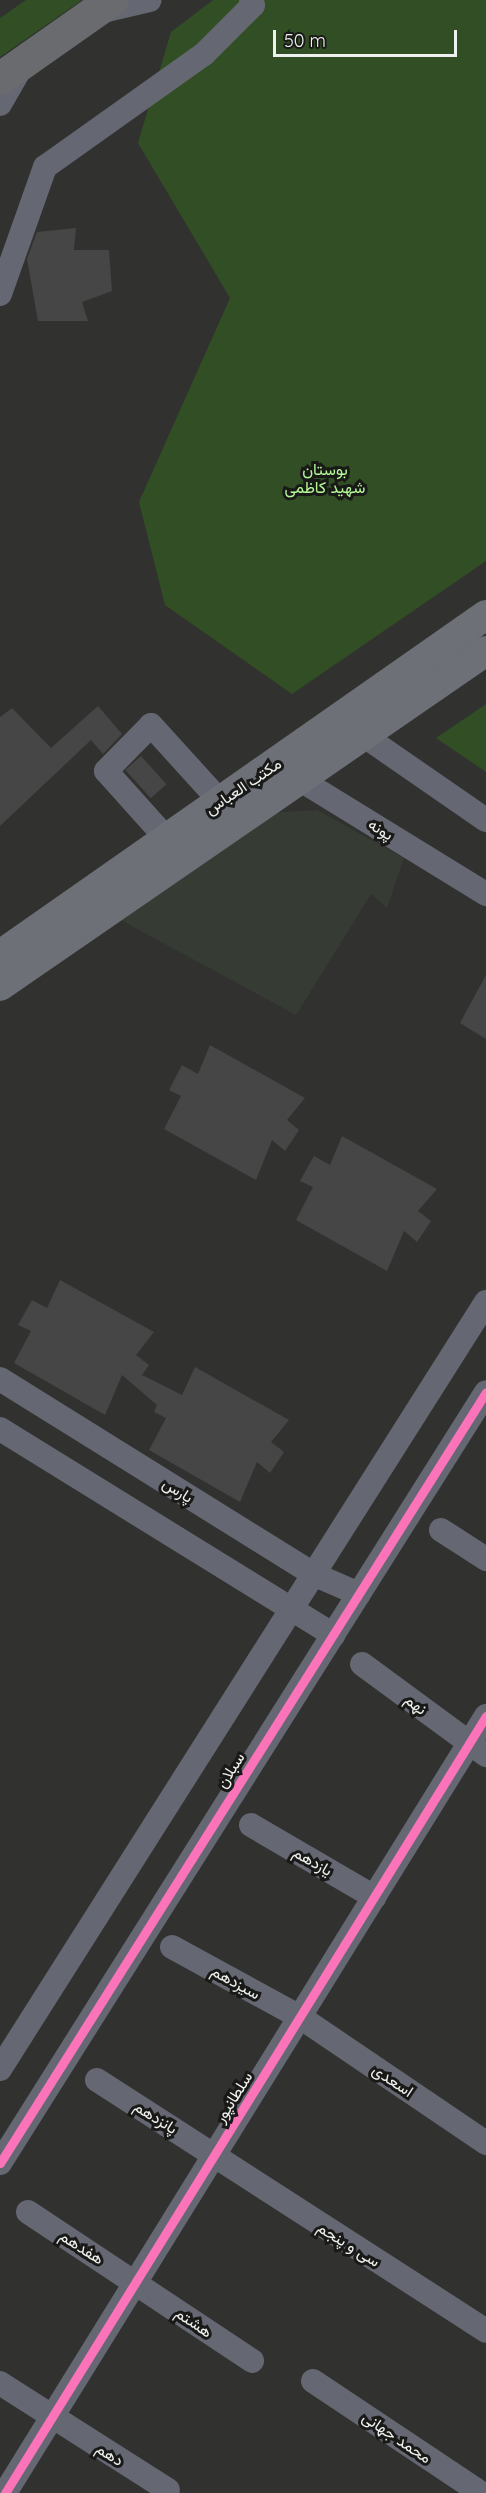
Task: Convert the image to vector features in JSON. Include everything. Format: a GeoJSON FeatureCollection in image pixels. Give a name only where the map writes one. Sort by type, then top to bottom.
{"type":"FeatureCollection","features":[{"type":"Feature","properties":{"kind":"highway"},"geometry":{"type":"LineString","coordinates":[[12,70],[102,7]]}},
{"type":"Feature","properties":{"kind":"main road","name":"مکتب العباس"},"geometry":{"type":"LineString","coordinates":[[0,986],[138,875],[352,727],[486,615]]}},
{"type":"Feature","properties":{"kind":"main road","name":"مکتب العباس"},"geometry":{"type":"LineString","coordinates":[[352,727],[486,651]]}},
{"type":"Feature","properties":{"kind":"main road","name":"مکتب العباس"},"geometry":{"type":"LineString","coordinates":[[0,955],[138,875],[167,838],[219,801],[288,772]]}},
{"type":"Feature","properties":{"kind":"street"},"geometry":{"type":"LineString","coordinates":[[102,7],[150,0]]}},
{"type":"Feature","properties":{"kind":"street"},"geometry":{"type":"LineString","coordinates":[[0,294],[45,166],[204,54],[254,2]]}},
{"type":"Feature","properties":{"kind":"street"},"geometry":{"type":"LineString","coordinates":[[0,104],[12,70]]}},
{"type":"Feature","properties":{"kind":"street"},"geometry":{"type":"LineString","coordinates":[[167,838],[106,771],[151,725],[219,801]]}},
{"type":"Feature","properties":{"kind":"street"},"geometry":{"type":"LineString","coordinates":[[352,727],[486,820]]}},
{"type":"Feature","properties":{"kind":"street","name":"پونه"},"geometry":{"type":"LineString","coordinates":[[288,772],[486,894]]}},
{"type":"Feature","properties":{"kind":"street","name":"سبلان"},"geometry":{"type":"LineString","coordinates":[[0,2069],[486,1302]]}},
{"type":"Feature","properties":{"kind":"street","name":"پارس"},"geometry":{"type":"LineString","coordinates":[[0,1379],[314,1574],[359,1594]]}},
{"type":"Feature","properties":{"kind":"street","name":"سبلان"},"geometry":{"type":"LineString","coordinates":[[0,2163],[486,1392]]}},
{"type":"Feature","properties":{"kind":"street"},"geometry":{"type":"LineString","coordinates":[[0,1429],[290,1611],[333,1635]]}},
{"type":"Feature","properties":{"kind":"street"},"geometry":{"type":"LineString","coordinates":[[441,1530],[486,1559]]}},
{"type":"Feature","properties":{"kind":"street","name":"نهم"},"geometry":{"type":"LineString","coordinates":[[362,1664],[478,1749]]}},
{"type":"Feature","properties":{"kind":"street","name":"سلطانپور"},"geometry":{"type":"LineString","coordinates":[[5,2493],[374,1897],[478,1749],[486,1716]]}},
{"type":"Feature","properties":{"kind":"street","name":"یازدهم"},"geometry":{"type":"LineString","coordinates":[[251,1825],[374,1897]]}},
{"type":"Feature","properties":{"kind":"street","name":"سیزدهم"},"geometry":{"type":"LineString","coordinates":[[172,1947],[300,2017]]}},
{"type":"Feature","properties":{"kind":"street","name":"اسعدی"},"geometry":{"type":"LineString","coordinates":[[300,2017],[486,2143]]}},
{"type":"Feature","properties":{"kind":"street","name":"پانزدهم"},"geometry":{"type":"LineString","coordinates":[[97,2080],[215,2154]]}},
{"type":"Feature","properties":{"kind":"street","name":"سی و پنجم"},"geometry":{"type":"LineString","coordinates":[[215,2154],[272,2195],[486,2331]]}},
{"type":"Feature","properties":{"kind":"street","name":"هفدهم"},"geometry":{"type":"LineString","coordinates":[[28,2212],[136,2282]]}},
{"type":"Feature","properties":{"kind":"street","name":"هشتم"},"geometry":{"type":"LineString","coordinates":[[136,2282],[252,2361]]}},
{"type":"Feature","properties":{"kind":"street","name":"محمد جهانی"},"geometry":{"type":"LineString","coordinates":[[313,2381],[481,2493]]}},
{"type":"Feature","properties":{"kind":"street","name":"دهم"},"geometry":{"type":"LineString","coordinates":[[0,2383],[51,2418],[168,2490]]}},
{"type":"Feature","properties":{"kind":"shaded area"},"geometry":{"type":"Polygon","coordinates":[[[317,810],[404,858],[387,908],[371,894],[296,1015],[117,918],[267,813],[317,810]]]}},
{"type":"Feature","properties":{"kind":"green space"},"geometry":{"type":"Polygon","coordinates":[[[26,0],[82,0],[0,57],[0,18],[26,0]]]}},
{"type":"Feature","properties":{"kind":"green space","name":"بوستان شهید کاظمی"},"geometry":{"type":"Polygon","coordinates":[[[213,0],[486,0],[486,561],[292,694],[165,605],[139,502],[230,298],[138,143],[171,32],[213,0]]]}},
{"type":"Feature","properties":{"kind":"green space"},"geometry":{"type":"Polygon","coordinates":[[[486,704],[486,772],[436,738],[486,704]]]}},
{"type":"Feature","properties":{"kind":"building"},"geometry":{"type":"Polygon","coordinates":[[[76,228],[74,250],[109,250],[112,291],[82,302],[88,321],[38,321],[27,259],[37,232],[76,228]]]}},
{"type":"Feature","properties":{"kind":"building"},"geometry":{"type":"Polygon","coordinates":[[[98,706],[122,734],[103,754],[91,740],[0,826],[0,717],[12,708],[51,748],[98,706]]]}},
{"type":"Feature","properties":{"kind":"building"},"geometry":{"type":"Polygon","coordinates":[[[141,756],[166,784],[151,798],[125,770],[141,756]]]}},
{"type":"Feature","properties":{"kind":"building"},"geometry":{"type":"Polygon","coordinates":[[[486,975],[486,1039],[460,1023],[486,975]]]}},
{"type":"Feature","properties":{"kind":"building"},"geometry":{"type":"Polygon","coordinates":[[[210,1045],[305,1098],[287,1120],[299,1130],[285,1151],[272,1140],[256,1180],[164,1129],[181,1096],[169,1090],[182,1065],[198,1074],[210,1045]]]}},
{"type":"Feature","properties":{"kind":"building"},"geometry":{"type":"Polygon","coordinates":[[[342,1136],[437,1189],[418,1211],[431,1221],[417,1242],[404,1231],[387,1271],[296,1220],[313,1187],[300,1181],[314,1156],[330,1165],[342,1136]]]}},
{"type":"Feature","properties":{"kind":"building"},"geometry":{"type":"Polygon","coordinates":[[[60,1280],[154,1332],[136,1355],[149,1365],[142,1375],[182,1395],[195,1367],[289,1420],[271,1442],[284,1452],[270,1473],[257,1462],[240,1502],[149,1450],[166,1418],[154,1412],[157,1405],[122,1375],[105,1415],[14,1363],[31,1331],[18,1325],[32,1300],[47,1308],[60,1280]]]}},
{"type":"Feature","properties":{"kind":"cycle path"},"geometry":{"type":"LineString","coordinates":[[0,2163],[486,1392]]}},
{"type":"Feature","properties":{"kind":"cycle path"},"geometry":{"type":"LineString","coordinates":[[5,2493],[486,1716]]}}]}
